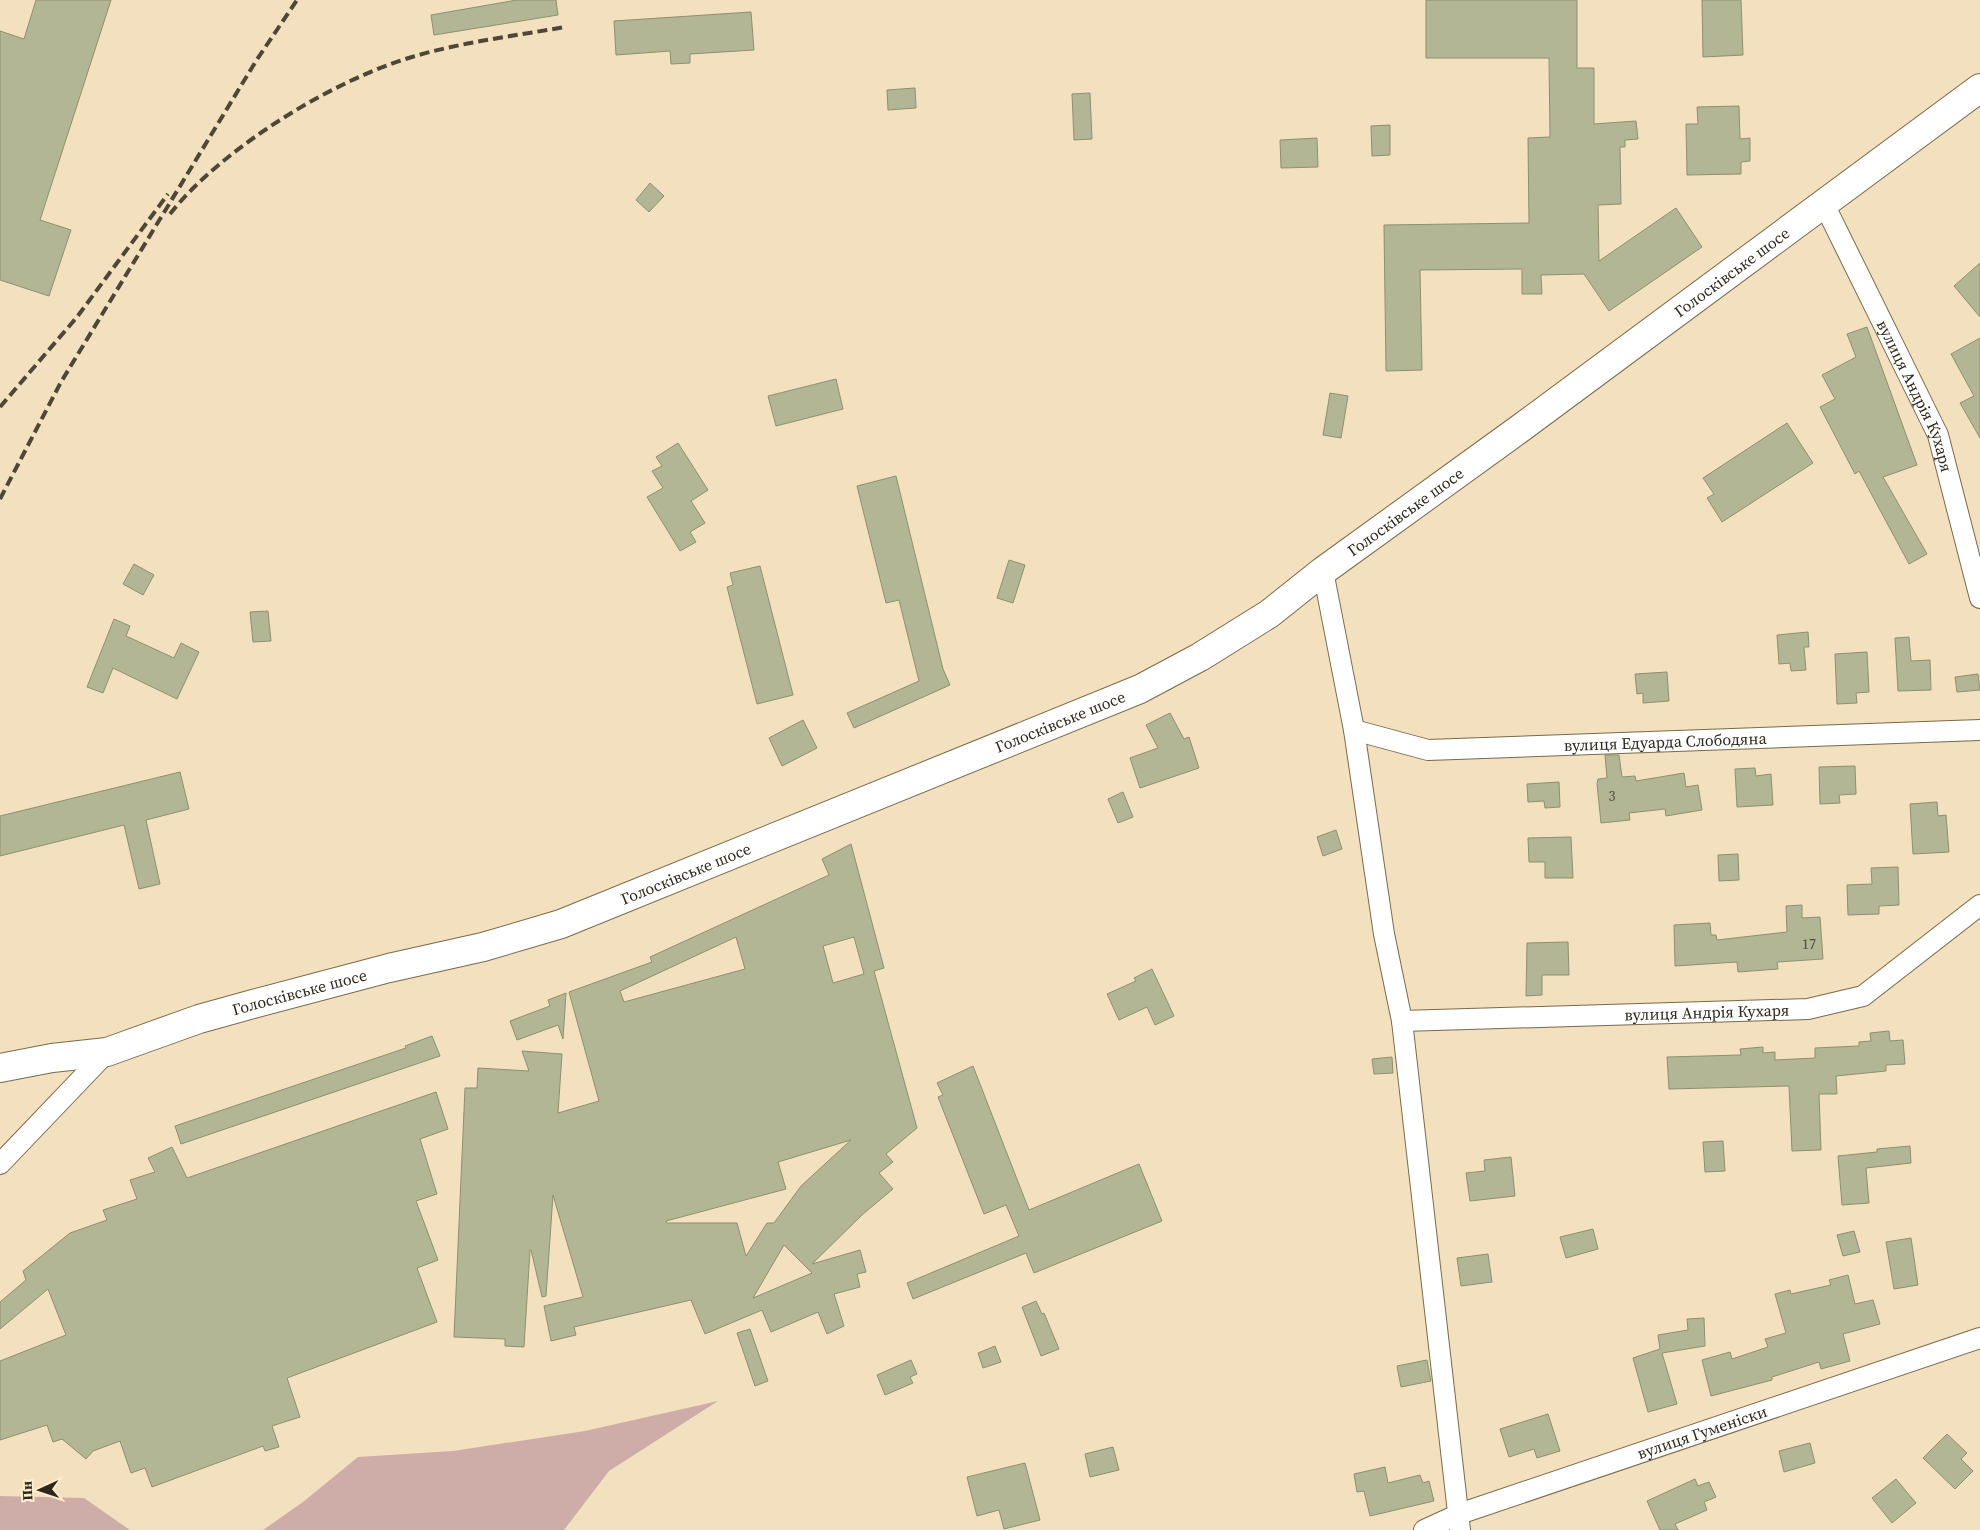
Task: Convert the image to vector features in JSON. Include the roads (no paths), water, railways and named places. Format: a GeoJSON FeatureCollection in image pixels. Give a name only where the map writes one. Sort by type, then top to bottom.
{"type":"FeatureCollection","features":[{"type":"Feature","properties":{"kind":"street","name":"Голосківське шосе"},"geometry":{"type":"LineString","coordinates":[[0,1068],[52,1058],[108,1052],[199,1019],[389,968],[483,947],[561,924],[1067,720],[1140,688],[1200,656],[1268,614],[1323,571],[1526,424],[1823,202],[1980,88]]}},
{"type":"Feature","properties":{"kind":"street","name":"вулиця Андрія Кухаря"},"geometry":{"type":"LineString","coordinates":[[1823,202],[1938,435],[1980,598]]}},
{"type":"Feature","properties":{"kind":"street"},"geometry":{"type":"LineString","coordinates":[[1323,571],[1354,730],[1384,934],[1402,1021],[1460,1522]]}},
{"type":"Feature","properties":{"kind":"street","name":"вулиця Едуарда Слободяна"},"geometry":{"type":"LineString","coordinates":[[1354,730],[1428,750],[1980,730]]}},
{"type":"Feature","properties":{"kind":"street","name":"вулиця Андрія Кухаря"},"geometry":{"type":"LineString","coordinates":[[1402,1021],[1808,1009],[1863,996],[1980,905]]}},
{"type":"Feature","properties":{"kind":"street"},"geometry":{"type":"LineString","coordinates":[[0,1164],[108,1052]]}},
{"type":"Feature","properties":{"kind":"street","name":"вулиця Гуменіски"},"geometry":{"type":"LineString","coordinates":[[1424,1530],[1460,1522],[1980,1338]]}},
{"type":"Feature","properties":{"kind":"railway"},"geometry":{"type":"LineString","coordinates":[[0,499],[61,382],[256,61],[297,0]]}},
{"type":"Feature","properties":{"kind":"railway"},"geometry":{"type":"LineString","coordinates":[[170,214],[218,165],[248,142],[280,120],[348,82],[381,68],[431,52],[469,43],[565,27]]}},
{"type":"Feature","properties":{"kind":"railway"},"geometry":{"type":"LineString","coordinates":[[0,407],[77,317],[168,194]]}}]}
